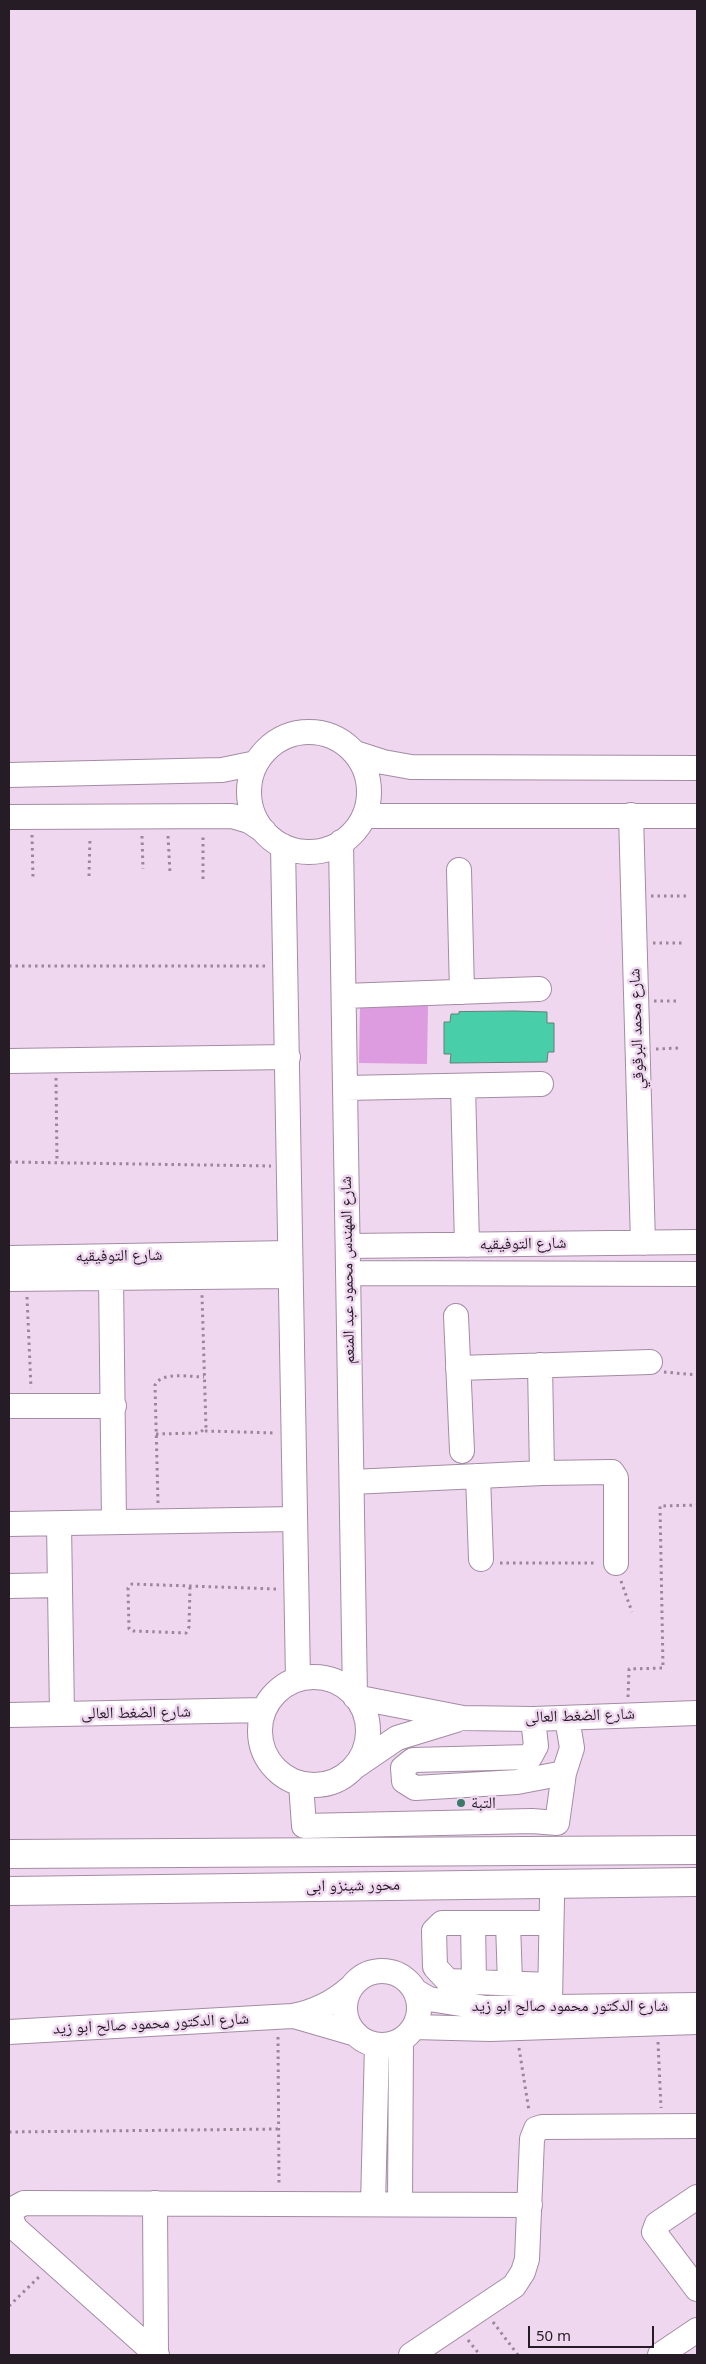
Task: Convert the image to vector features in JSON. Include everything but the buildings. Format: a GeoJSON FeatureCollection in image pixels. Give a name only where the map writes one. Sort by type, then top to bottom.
{"type":"FeatureCollection","features":[{"type":"Feature","properties":{"kind":"main road","name":"محور شينزو ابى"},"geometry":{"type":"LineString","coordinates":[[9,1854],[697,1850]]}},
{"type":"Feature","properties":{"kind":"main road","name":"محور شينزو ابى"},"geometry":{"type":"LineString","coordinates":[[9,1891],[697,1882]]}},
{"type":"Feature","properties":{"kind":"street"},"geometry":{"type":"LineString","coordinates":[[20,817],[204,815],[240,818],[264,831],[283,846],[298,851],[313,852],[328,849],[342,842],[358,826],[364,816],[369,790],[362,764],[355,753],[342,742],[327,734],[311,731],[294,733],[279,739],[266,749],[256,763],[250,780],[249,798],[254,816],[264,831]]}},
{"type":"Feature","properties":{"kind":"street"},"geometry":{"type":"LineString","coordinates":[[355,753],[384,762],[411,766],[697,768]]}},
{"type":"Feature","properties":{"kind":"street"},"geometry":{"type":"LineString","coordinates":[[9,775],[222,770],[256,763]]}},
{"type":"Feature","properties":{"kind":"street"},"geometry":{"type":"LineString","coordinates":[[364,816],[697,816]]}},
{"type":"Feature","properties":{"kind":"street","name":"شارع محمد البرقوقي"},"geometry":{"type":"LineString","coordinates":[[631,816],[643,1243]]}},
{"type":"Feature","properties":{"kind":"street","name":"شارع المهندس محمود عبد المنعم"},"geometry":{"type":"LineString","coordinates":[[342,842],[355,1697]]}},
{"type":"Feature","properties":{"kind":"street"},"geometry":{"type":"LineString","coordinates":[[283,846],[287,966],[290,1166],[289,1264],[298,1679]]}},
{"type":"Feature","properties":{"kind":"street"},"geometry":{"type":"LineString","coordinates":[[458,870],[462,992]]}},
{"type":"Feature","properties":{"kind":"street"},"geometry":{"type":"LineString","coordinates":[[344,996],[539,989]]}},
{"type":"Feature","properties":{"kind":"street"},"geometry":{"type":"LineString","coordinates":[[9,1061],[288,1057]]}},
{"type":"Feature","properties":{"kind":"street"},"geometry":{"type":"LineString","coordinates":[[346,1088],[541,1084]]}},
{"type":"Feature","properties":{"kind":"street"},"geometry":{"type":"LineString","coordinates":[[463,1086],[467,1245]]}},
{"type":"Feature","properties":{"kind":"street","name":"شارع التوفيقيه"},"geometry":{"type":"LineString","coordinates":[[348,1246],[697,1242]]}},
{"type":"Feature","properties":{"kind":"street","name":"شارع التوفيقيه"},"geometry":{"type":"LineString","coordinates":[[9,1258],[201,1266],[289,1264]]}},
{"type":"Feature","properties":{"kind":"street","name":"شارع التوفيقيه"},"geometry":{"type":"LineString","coordinates":[[18,1279],[111,1278],[201,1266]]}},
{"type":"Feature","properties":{"kind":"street","name":"شارع التوفيقيه"},"geometry":{"type":"LineString","coordinates":[[348,1273],[697,1274]]}},
{"type":"Feature","properties":{"kind":"street"},"geometry":{"type":"LineString","coordinates":[[111,1278],[114,1522]]}},
{"type":"Feature","properties":{"kind":"street"},"geometry":{"type":"LineString","coordinates":[[456,1316],[462,1452]]}},
{"type":"Feature","properties":{"kind":"street"},"geometry":{"type":"LineString","coordinates":[[458,1368],[650,1362]]}},
{"type":"Feature","properties":{"kind":"street"},"geometry":{"type":"LineString","coordinates":[[540,1365],[542,1473]]}},
{"type":"Feature","properties":{"kind":"street"},"geometry":{"type":"LineString","coordinates":[[20,1406],[114,1406]]}},
{"type":"Feature","properties":{"kind":"street"},"geometry":{"type":"LineString","coordinates":[[352,1482],[542,1473],[609,1472],[615,1475],[616,1563]]}},
{"type":"Feature","properties":{"kind":"street"},"geometry":{"type":"LineString","coordinates":[[478,1476],[481,1559]]}},
{"type":"Feature","properties":{"kind":"street"},"geometry":{"type":"LineString","coordinates":[[9,1524],[295,1519]]}},
{"type":"Feature","properties":{"kind":"street"},"geometry":{"type":"LineString","coordinates":[[59,1524],[62,1714]]}},
{"type":"Feature","properties":{"kind":"street"},"geometry":{"type":"LineString","coordinates":[[9,1586],[60,1585]]}},
{"type":"Feature","properties":{"kind":"street"},"geometry":{"type":"LineString","coordinates":[[325,1678],[342,1685],[355,1697],[365,1715],[368,1737],[366,1748],[354,1768],[335,1782],[318,1785],[301,1784],[280,1774],[265,1756],[260,1733],[264,1710],[274,1694],[298,1679],[325,1678]]}},
{"type":"Feature","properties":{"kind":"street","name":"شارع الضغط العالى"},"geometry":{"type":"LineString","coordinates":[[355,1697],[462,1718],[533,1719],[697,1713]]}},
{"type":"Feature","properties":{"kind":"street","name":"شارع الضغط العالى"},"geometry":{"type":"LineString","coordinates":[[9,1715],[264,1710]]}},
{"type":"Feature","properties":{"kind":"street","name":"شارع الضغط العالى"},"geometry":{"type":"LineString","coordinates":[[354,1768],[397,1738],[462,1718]]}},
{"type":"Feature","properties":{"kind":"street"},"geometry":{"type":"LineString","coordinates":[[301,1784],[304,1826],[532,1821],[557,1827],[564,1773],[572,1748],[567,1718]]}},
{"type":"Feature","properties":{"kind":"street"},"geometry":{"type":"LineString","coordinates":[[533,1719],[536,1746],[530,1757],[413,1760],[403,1768],[404,1781],[415,1788],[517,1782],[564,1773]]}},
{"type":"Feature","properties":{"kind":"street"},"geometry":{"type":"LineString","coordinates":[[550,1923],[442,1923],[434,1932],[438,1973],[448,1981],[510,1983],[550,1996],[552,1898]]}},
{"type":"Feature","properties":{"kind":"street"},"geometry":{"type":"LineString","coordinates":[[473,1923],[474,1982]]}},
{"type":"Feature","properties":{"kind":"street"},"geometry":{"type":"LineString","coordinates":[[508,1923],[510,1983]]}},
{"type":"Feature","properties":{"kind":"street"},"geometry":{"type":"LineString","coordinates":[[400,2204],[407,2034],[419,2009],[415,1991],[410,1984],[396,1974],[379,1971],[362,1976],[350,1988],[345,2007],[346,2017],[356,2034],[365,2041],[376,2045],[389,2044],[407,2034]]}},
{"type":"Feature","properties":{"kind":"street","name":"شارع الدكتور محمود صالح ابو زيد"},"geometry":{"type":"LineString","coordinates":[[9,2032],[305,2014],[330,2004],[350,1988]]}},
{"type":"Feature","properties":{"kind":"street","name":"شارع الدكتور محمود صالح ابو زيد"},"geometry":{"type":"LineString","coordinates":[[415,1991],[429,1999],[467,2007],[550,1996],[697,2005]]}},
{"type":"Feature","properties":{"kind":"street","name":"شارع الدكتور محمود صالح ابو زيد"},"geometry":{"type":"LineString","coordinates":[[285,2016],[356,2034]]}},
{"type":"Feature","properties":{"kind":"street"},"geometry":{"type":"LineString","coordinates":[[9,2021],[45,2031]]}},
{"type":"Feature","properties":{"kind":"street","name":"شارع الدكتور محمود صالح ابو زيد"},"geometry":{"type":"LineString","coordinates":[[407,2034],[697,2022]]}},
{"type":"Feature","properties":{"kind":"street"},"geometry":{"type":"LineString","coordinates":[[373,2204],[376,2045]]}},
{"type":"Feature","properties":{"kind":"street"},"geometry":{"type":"LineString","coordinates":[[411,2355],[514,2286],[524,2272],[527,2259],[533,2134],[542,2127],[697,2126]]}},
{"type":"Feature","properties":{"kind":"street"},"geometry":{"type":"LineString","coordinates":[[697,2197],[657,2224],[654,2232],[697,2289]]}},
{"type":"Feature","properties":{"kind":"street"},"geometry":{"type":"LineString","coordinates":[[155,2203],[157,2355]]}},
{"type":"Feature","properties":{"kind":"street"},"geometry":{"type":"LineString","coordinates":[[157,2355],[11,2222],[10,2215],[18,2204],[530,2205]]}},
{"type":"Feature","properties":{"kind":"street"},"geometry":{"type":"LineString","coordinates":[[660,2355],[697,2330]]}},
{"type":"Feature","properties":{"kind":"path"},"geometry":{"type":"LineString","coordinates":[[203,879],[204,815]]}},
{"type":"Feature","properties":{"kind":"path"},"geometry":{"type":"LineString","coordinates":[[90,816],[90,876]]}},
{"type":"Feature","properties":{"kind":"path"},"geometry":{"type":"LineString","coordinates":[[142,816],[143,869]]}},
{"type":"Feature","properties":{"kind":"path"},"geometry":{"type":"LineString","coordinates":[[167,816],[170,873]]}},
{"type":"Feature","properties":{"kind":"path"},"geometry":{"type":"LineString","coordinates":[[20,817],[33,878]]}},
{"type":"Feature","properties":{"kind":"path"},"geometry":{"type":"LineString","coordinates":[[633,896],[687,896]]}},
{"type":"Feature","properties":{"kind":"path"},"geometry":{"type":"LineString","coordinates":[[635,942],[682,943]]}},
{"type":"Feature","properties":{"kind":"path"},"geometry":{"type":"LineString","coordinates":[[9,966],[287,966]]}},
{"type":"Feature","properties":{"kind":"path"},"geometry":{"type":"LineString","coordinates":[[56,1060],[57,1162]]}},
{"type":"Feature","properties":{"kind":"path"},"geometry":{"type":"LineString","coordinates":[[9,1162],[290,1166]]}},
{"type":"Feature","properties":{"kind":"path"},"geometry":{"type":"LineString","coordinates":[[201,1266],[206,1425],[204,1430]]}},
{"type":"Feature","properties":{"kind":"path"},"geometry":{"type":"LineString","coordinates":[[18,1279],[20,1406]]}},
{"type":"Feature","properties":{"kind":"path"},"geometry":{"type":"LineString","coordinates":[[650,1362],[656,1368],[672,1375],[697,1375]]}},
{"type":"Feature","properties":{"kind":"path"},"geometry":{"type":"LineString","coordinates":[[158,1521],[155,1385],[157,1381],[166,1377],[204,1377]]}},
{"type":"Feature","properties":{"kind":"path"},"geometry":{"type":"LineString","coordinates":[[156,1434],[199,1433],[204,1430],[294,1433]]}},
{"type":"Feature","properties":{"kind":"path"},"geometry":{"type":"LineString","coordinates":[[628,1715],[629,1669],[664,1668],[660,1506],[697,1505]]}},
{"type":"Feature","properties":{"kind":"path"},"geometry":{"type":"LineString","coordinates":[[481,1559],[486,1563],[616,1563],[632,1612]]}},
{"type":"Feature","properties":{"kind":"path"},"geometry":{"type":"LineString","coordinates":[[190,1586],[189,1627],[186,1633],[133,1631],[129,1629],[128,1588],[131,1585],[190,1586],[296,1590]]}},
{"type":"Feature","properties":{"kind":"path"},"geometry":{"type":"LineString","coordinates":[[279,2204],[278,2128],[285,2016]]}},
{"type":"Feature","properties":{"kind":"path"},"geometry":{"type":"LineString","coordinates":[[658,2024],[662,2126]]}},
{"type":"Feature","properties":{"kind":"path"},"geometry":{"type":"LineString","coordinates":[[516,2028],[533,2134]]}},
{"type":"Feature","properties":{"kind":"path"},"geometry":{"type":"LineString","coordinates":[[9,2132],[278,2128]]}},
{"type":"Feature","properties":{"kind":"path"},"geometry":{"type":"LineString","coordinates":[[9,2306],[54,2263]]}},
{"type":"Feature","properties":{"kind":"path"},"geometry":{"type":"LineString","coordinates":[[482,2307],[518,2355]]}},
{"type":"Feature","properties":{"kind":"shaded area"},"geometry":{"type":"Polygon","coordinates":[[[360,1005],[428,1006],[427,1064],[359,1063],[360,1005]]]}},
{"type":"Feature","properties":{"kind":"tunnel"},"geometry":{"type":"LineString","coordinates":[[552,1898],[557,1831]]}},
{"type":"Feature","properties":{"kind":"place","name":"التبة"},"geometry":{"type":"Point","coordinates":[461,1803]}}]}
